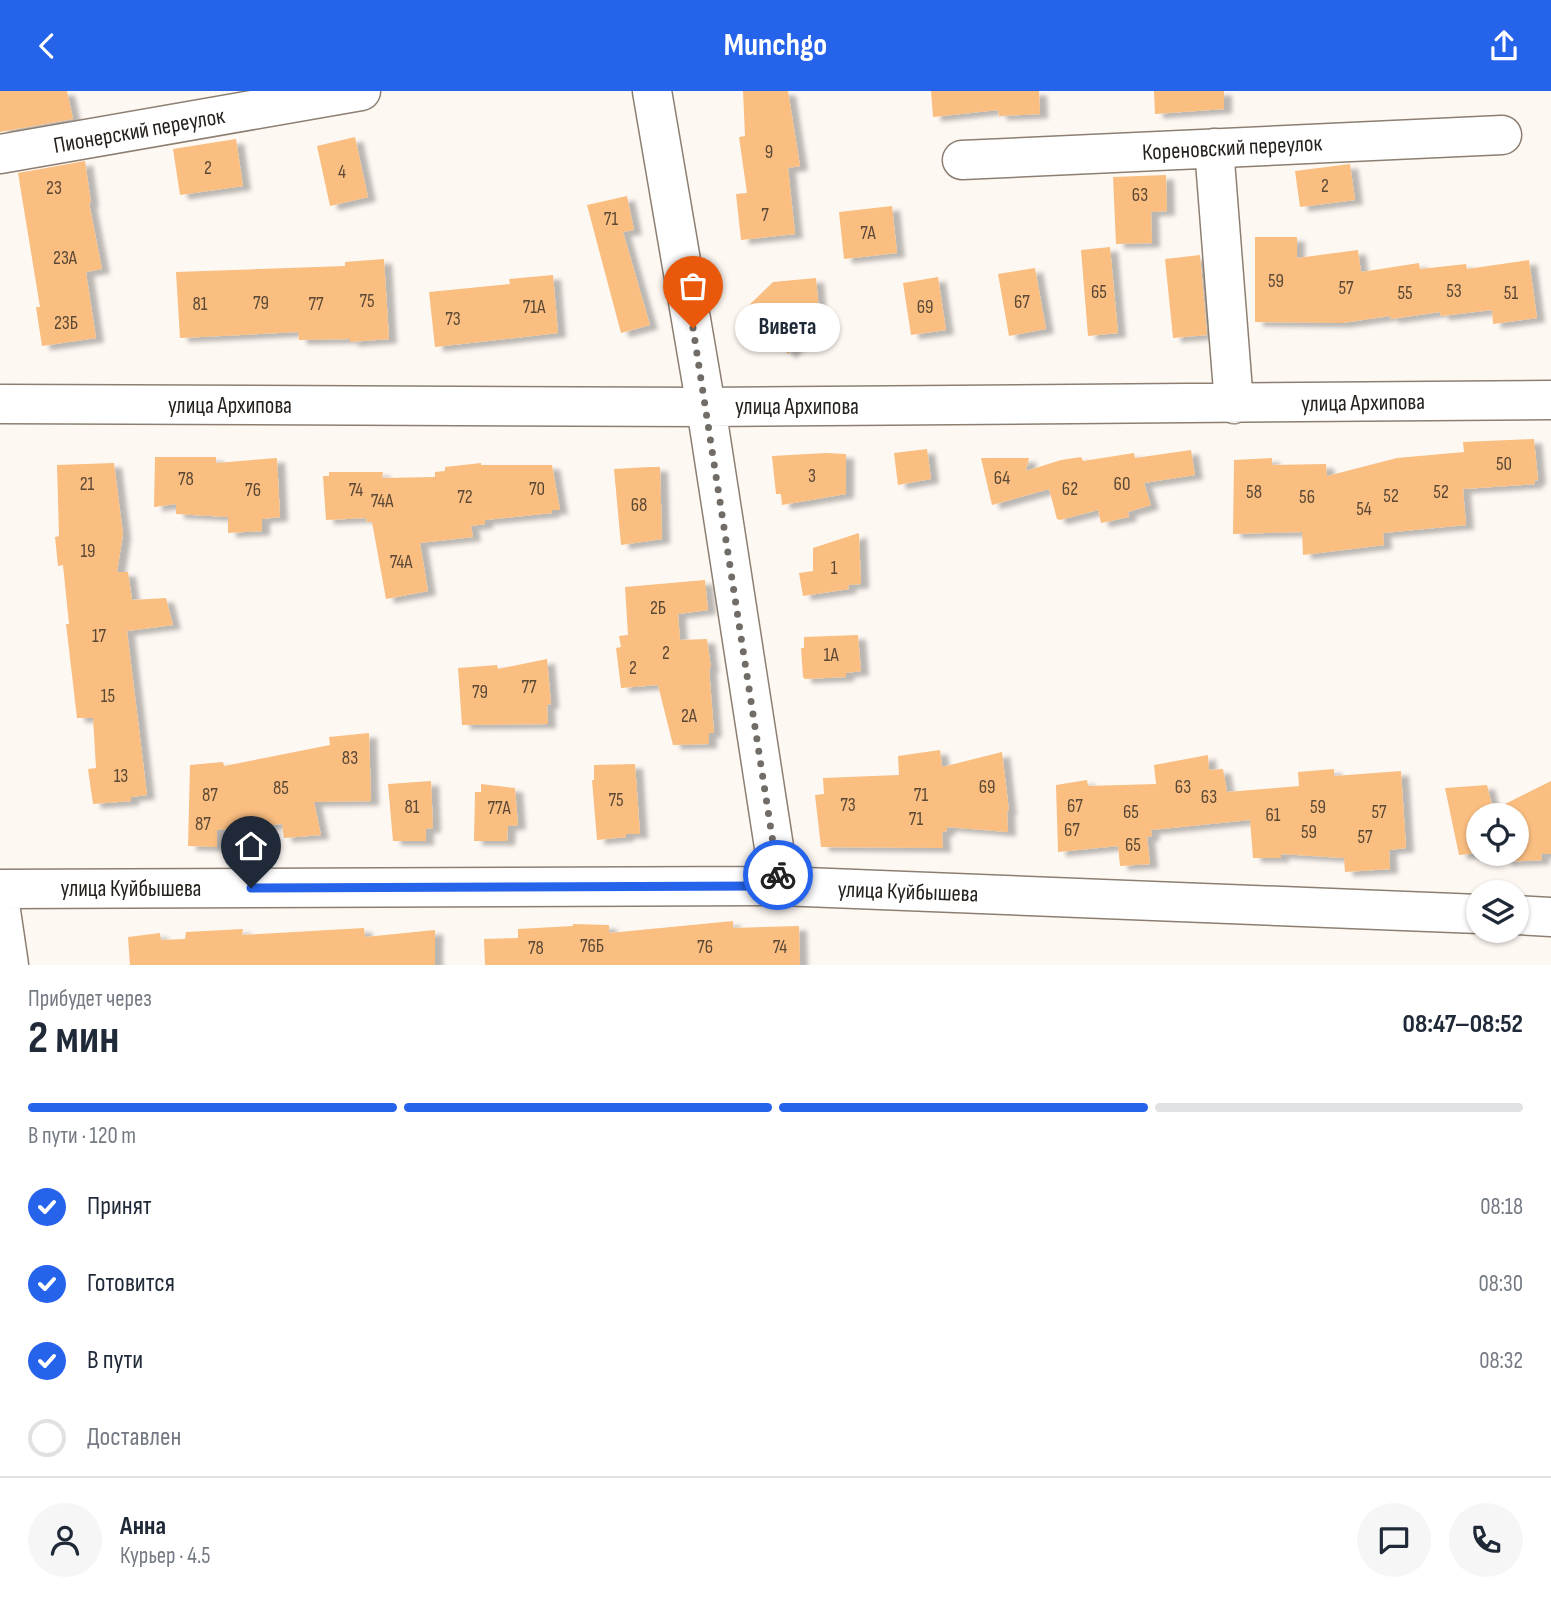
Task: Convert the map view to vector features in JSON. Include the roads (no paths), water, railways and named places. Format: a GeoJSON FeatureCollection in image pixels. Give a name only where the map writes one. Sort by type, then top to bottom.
{"type":"FeatureCollection","features":[{"type":"Feature","properties":{"kind":"street","name":"Пионерский переулок"},"geometry":{"type":"LineString","coordinates":[[0,154],[361,91]]}},
{"type":"Feature","properties":{"kind":"street"},"geometry":{"type":"LineString","coordinates":[[652,91],[706,407],[780,886]]}},
{"type":"Feature","properties":{"kind":"street","name":"Кореновский переулок"},"geometry":{"type":"LineString","coordinates":[[962,160],[1502,135]]}},
{"type":"Feature","properties":{"kind":"street"},"geometry":{"type":"LineString","coordinates":[[1214,148],[1234,404]]}},
{"type":"Feature","properties":{"kind":"street","name":"улица Архипова"},"geometry":{"type":"LineString","coordinates":[[0,404],[706,407],[1551,400]]}},
{"type":"Feature","properties":{"kind":"street","name":"улица Куйбышева"},"geometry":{"type":"LineString","coordinates":[[0,889],[780,886],[1466,913]]}},
{"type":"Feature","properties":{"kind":"street"},"geometry":{"type":"LineString","coordinates":[[0,904],[9,965]]}},
{"type":"Feature","properties":{"kind":"street"},"geometry":{"type":"LineString","coordinates":[[1529,915],[1551,916]]}},
{"type":"Feature","properties":{"kind":"place","name":"Вивета"},"geometry":{"type":"Point","coordinates":[693,328]}}]}
